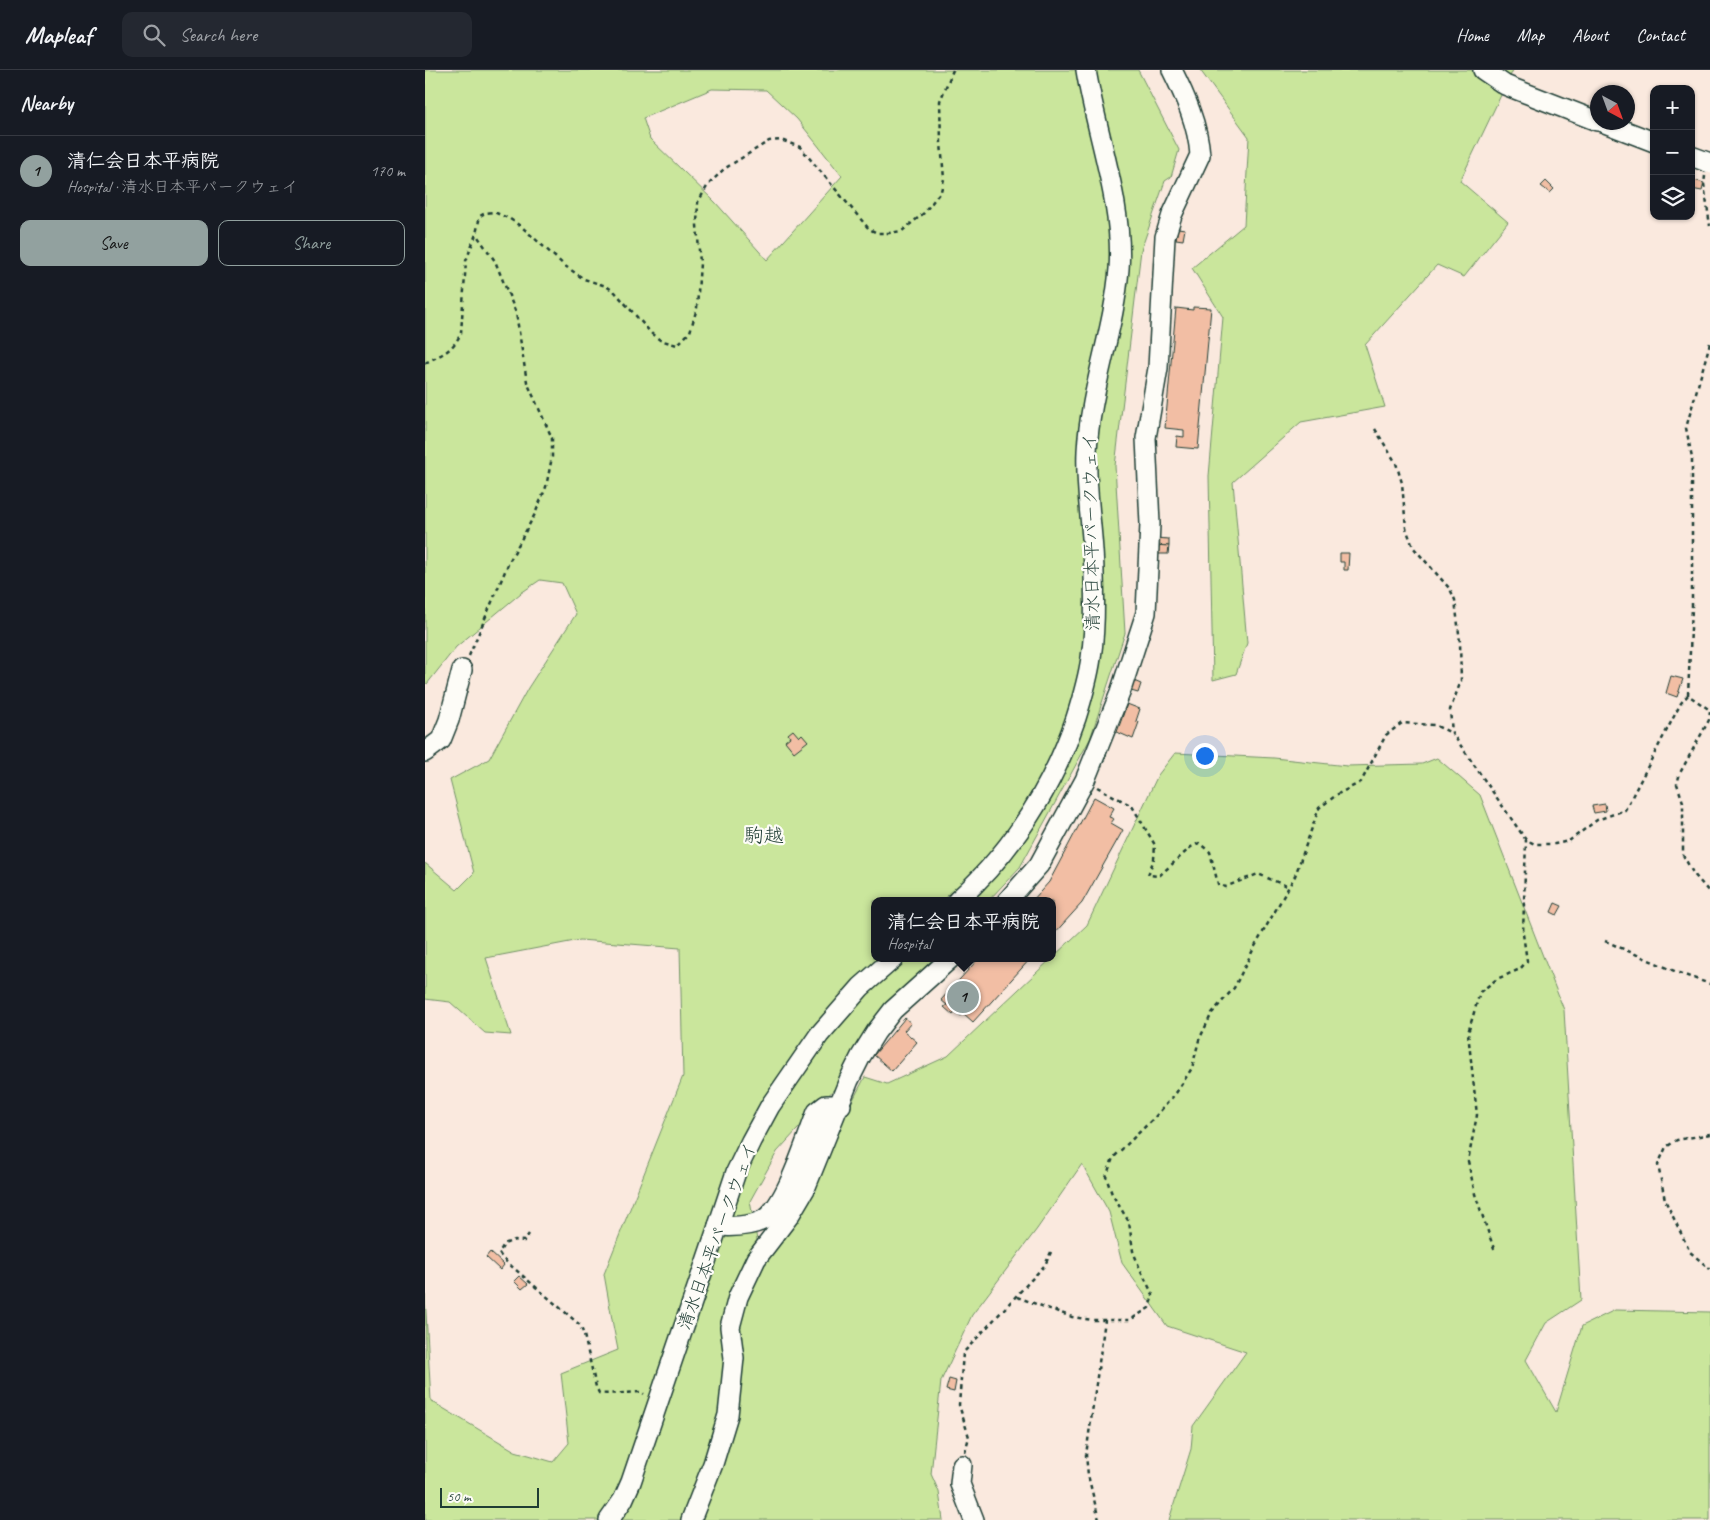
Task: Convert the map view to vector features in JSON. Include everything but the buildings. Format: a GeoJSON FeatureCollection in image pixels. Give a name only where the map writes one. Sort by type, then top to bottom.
{"type":"FeatureCollection","features":[{"type":"Feature","properties":{"kind":"street","name":"清水日本平パークウェイ"},"geometry":{"type":"LineString","coordinates":[[961,897],[1017,836],[1036,807],[1054,774],[1070,735],[1084,693],[1091,659],[1094,573],[1087,452],[1095,393],[1115,306],[1119,268],[1119,242],[1113,193],[1092,105],[1086,70]]}},
{"type":"Feature","properties":{"kind":"street"},"geometry":{"type":"LineString","coordinates":[[1011,897],[1039,866],[1085,780],[1120,692],[1146,613],[1150,524],[1146,438],[1158,368],[1165,237],[1172,215],[1200,155],[1199,144],[1186,97],[1172,70]]}},
{"type":"Feature","properties":{"kind":"street"},"geometry":{"type":"LineString","coordinates":[[1487,73],[1515,90],[1590,118]]}},
{"type":"Feature","properties":{"kind":"street"},"geometry":{"type":"LineString","coordinates":[[1623,130],[1650,140]]}},
{"type":"Feature","properties":{"kind":"street"},"geometry":{"type":"LineString","coordinates":[[1695,159],[1708,169]]}},
{"type":"Feature","properties":{"kind":"street"},"geometry":{"type":"LineString","coordinates":[[425,752],[441,740],[449,720],[462,670]]}},
{"type":"Feature","properties":{"kind":"street","name":"清水日本平パークウェイ"},"geometry":{"type":"LineString","coordinates":[[609,1520],[623,1500],[631,1482],[737,1172],[751,1141],[770,1106],[805,1055],[841,1008],[889,962]]}},
{"type":"Feature","properties":{"kind":"street"},"geometry":{"type":"LineString","coordinates":[[691,1520],[713,1464],[728,1415],[735,1358],[730,1327],[738,1297],[757,1259],[789,1216],[805,1189],[841,1104],[849,1080],[861,1056],[893,1010],[947,962]]}},
{"type":"Feature","properties":{"kind":"street"},"geometry":{"type":"LineString","coordinates":[[718,1226],[751,1225],[765,1219],[775,1209],[786,1191],[817,1112],[826,1105],[841,1104]]}},
{"type":"Feature","properties":{"kind":"street"},"geometry":{"type":"LineString","coordinates":[[962,1465],[960,1484],[974,1520]]}},
{"type":"Feature","properties":{"kind":"path"},"geometry":{"type":"LineString","coordinates":[[425,363],[450,350],[456,344],[461,334],[465,261],[476,234],[480,216],[485,213],[494,212],[510,219],[523,228],[565,266],[584,279],[606,286],[615,292],[652,334],[660,340],[677,345],[690,332],[697,308],[700,263],[697,225],[699,202],[709,184],[724,169],[769,142],[781,140],[800,147],[869,229],[877,233],[889,234],[902,231],[924,213],[941,191],[944,179],[941,143],[941,101],[953,70]]}},
{"type":"Feature","properties":{"kind":"path"},"geometry":{"type":"LineString","coordinates":[[1708,169],[1704,184],[1710,226]]}},
{"type":"Feature","properties":{"kind":"path"},"geometry":{"type":"LineString","coordinates":[[462,670],[475,646],[509,562],[535,514],[545,487],[552,457],[552,438],[527,382],[516,313],[495,261],[476,234]]}},
{"type":"Feature","properties":{"kind":"path"},"geometry":{"type":"LineString","coordinates":[[1375,429],[1396,463],[1402,483],[1406,528],[1413,547],[1450,589],[1455,600],[1460,642],[1461,681],[1450,710],[1452,733],[1525,840],[1535,844],[1555,844],[1569,841],[1597,820],[1625,810],[1681,702],[1689,695],[1692,607],[1692,457],[1686,428],[1710,344]]}},
{"type":"Feature","properties":{"kind":"path"},"geometry":{"type":"LineString","coordinates":[[1689,695],[1710,710],[1709,720],[1680,773],[1677,784],[1683,802],[1683,855],[1693,873],[1710,893]]}},
{"type":"Feature","properties":{"kind":"path"},"geometry":{"type":"LineString","coordinates":[[1017,1297],[1072,1317],[1093,1320],[1130,1320],[1149,1308],[1153,1295],[1133,1251],[1129,1222],[1112,1194],[1106,1177],[1113,1158],[1155,1117],[1192,1068],[1199,1040],[1211,1013],[1234,988],[1254,948],[1295,876],[1319,808],[1337,794],[1361,782],[1386,735],[1402,723],[1434,725],[1452,733]]}},
{"type":"Feature","properties":{"kind":"path"},"geometry":{"type":"LineString","coordinates":[[1085,780],[1132,806],[1155,845],[1154,859],[1148,875],[1159,876],[1191,847],[1199,843],[1210,852],[1217,884],[1225,887],[1258,874],[1289,887]]}},
{"type":"Feature","properties":{"kind":"path"},"geometry":{"type":"LineString","coordinates":[[1494,1249],[1475,1194],[1468,1161],[1477,1115],[1467,1033],[1480,992],[1497,979],[1521,969],[1527,961],[1523,934],[1525,840]]}},
{"type":"Feature","properties":{"kind":"path"},"geometry":{"type":"LineString","coordinates":[[1605,941],[1679,973],[1710,984]]}},
{"type":"Feature","properties":{"kind":"path"},"geometry":{"type":"LineString","coordinates":[[1710,1134],[1677,1140],[1666,1147],[1658,1165],[1665,1200],[1690,1252],[1710,1269]]}},
{"type":"Feature","properties":{"kind":"path"},"geometry":{"type":"LineString","coordinates":[[529,1234],[524,1241],[515,1240],[504,1244],[499,1253],[502,1258],[580,1325],[584,1335],[595,1387],[599,1393],[604,1395],[641,1392],[646,1394],[656,1406]]}},
{"type":"Feature","properties":{"kind":"path"},"geometry":{"type":"LineString","coordinates":[[962,1465],[969,1437],[959,1405],[963,1353],[1045,1265],[1051,1252]]}},
{"type":"Feature","properties":{"kind":"path"},"geometry":{"type":"LineString","coordinates":[[1099,1520],[1085,1455],[1105,1320]]}},
{"type":"Feature","properties":{"kind":"green space"},"geometry":{"type":"Polygon","coordinates":[[[425,70],[1138,70],[1179,150],[1171,177],[1165,181],[1141,250],[1115,466],[1125,633],[1090,739],[1020,867],[992,897],[871,897],[871,962],[930,962],[863,1034],[836,1087],[777,1152],[750,1201],[757,1240],[777,1244],[865,1077],[887,1084],[948,1056],[1048,962],[1056,962],[1056,954],[1087,925],[1158,775],[1175,753],[1274,758],[1347,766],[1422,764],[1437,758],[1480,795],[1564,1010],[1581,1300],[1546,1323],[1526,1360],[1556,1412],[1582,1326],[1615,1310],[1710,1312],[1710,1520],[1169,1520],[1191,1449],[1193,1426],[1246,1352],[1167,1326],[1122,1263],[1109,1212],[1082,1164],[1037,1229],[972,1315],[941,1381],[931,1474],[939,1492],[943,1520],[425,1520],[425,1295],[431,1401],[515,1451],[553,1462],[569,1443],[561,1373],[618,1350],[604,1274],[683,1076],[680,948],[580,940],[486,958],[511,1035],[485,1033],[450,1002],[425,999],[425,863],[457,890],[474,873],[450,780],[489,759],[528,688],[576,614],[562,583],[540,580],[521,593],[456,647],[427,684],[425,682],[425,70]],[[712,89],[643,118],[650,139],[715,202],[767,260],[842,176],[797,119],[766,90],[712,89]]]}},
{"type":"Feature","properties":{"kind":"green space"},"geometry":{"type":"Polygon","coordinates":[[[1200,70],[1513,70],[1460,181],[1508,222],[1464,277],[1437,265],[1365,345],[1385,407],[1301,422],[1233,482],[1247,643],[1236,674],[1213,680],[1209,476],[1223,317],[1192,268],[1244,225],[1249,137],[1200,70]]]}},
{"type":"Feature","properties":{"kind":"place","name":"清仁会日本平病院"},"geometry":{"type":"Point","coordinates":[963,997]}},
{"type":"Feature","properties":{"kind":"district","name":"駒越"},"geometry":{"type":"Point","coordinates":[764,835]}}]}
